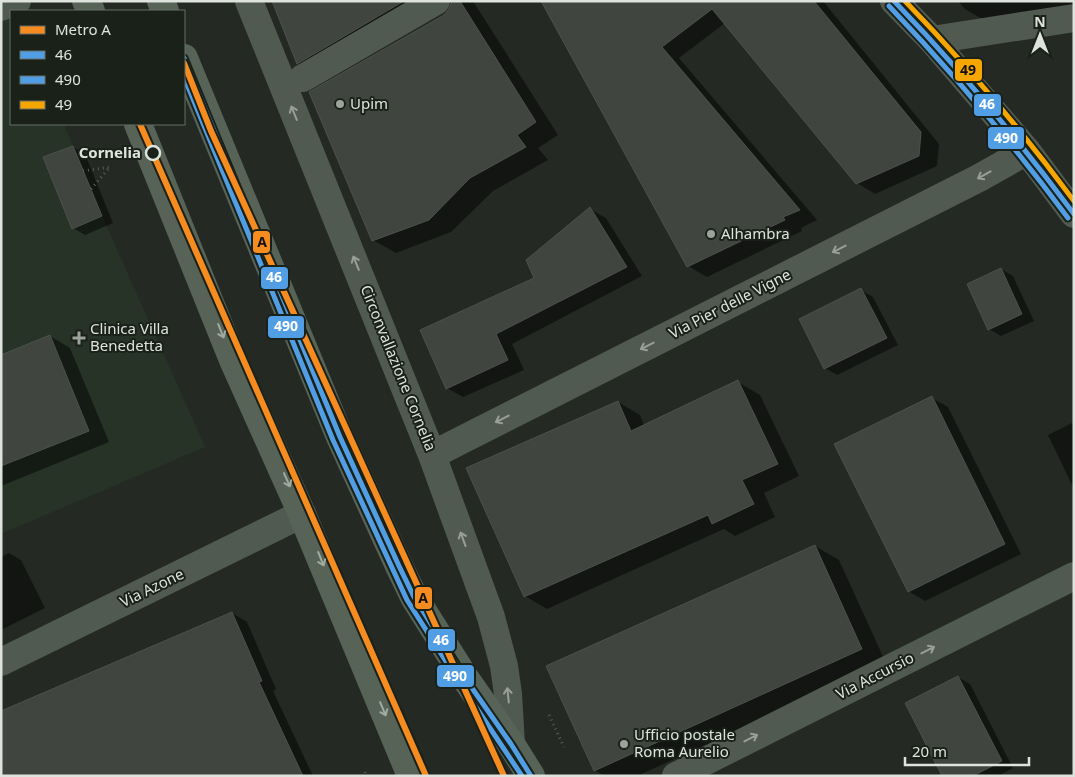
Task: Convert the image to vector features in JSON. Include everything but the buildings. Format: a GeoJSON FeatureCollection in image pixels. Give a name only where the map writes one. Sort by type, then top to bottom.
{"type":"FeatureCollection","features":[{"type":"Feature","properties":{"kind":"main road","name":"Circonvallazione Cornelia"},"geometry":{"type":"LineString","coordinates":[[185,60],[340,437],[391,551],[429,622],[531,776]]}},
{"type":"Feature","properties":{"kind":"main road"},"geometry":{"type":"LineString","coordinates":[[138,125],[233,360],[302,514],[411,776]]}},
{"type":"Feature","properties":{"kind":"street"},"geometry":{"type":"LineString","coordinates":[[1,7],[17,1]]}},
{"type":"Feature","properties":{"kind":"street","name":"Circonvallazione Cornelia"},"geometry":{"type":"LineString","coordinates":[[249,1],[432,455],[491,617],[508,694],[511,744]]}},
{"type":"Feature","properties":{"kind":"street"},"geometry":{"type":"LineString","coordinates":[[303,78],[436,1]]}},
{"type":"Feature","properties":{"kind":"street"},"geometry":{"type":"LineString","coordinates":[[894,1],[932,40],[1027,151],[1074,214]]}},
{"type":"Feature","properties":{"kind":"street"},"geometry":{"type":"LineString","coordinates":[[932,40],[1074,18]]}},
{"type":"Feature","properties":{"kind":"street","name":"Via Pier delle Vigne"},"geometry":{"type":"LineString","coordinates":[[432,455],[971,182],[1027,151]]}},
{"type":"Feature","properties":{"kind":"street","name":"Via Azone"},"geometry":{"type":"LineString","coordinates":[[1,662],[302,514]]}},
{"type":"Feature","properties":{"kind":"street","name":"Via Accursio"},"geometry":{"type":"LineString","coordinates":[[676,776],[1074,576]]}},
{"type":"Feature","properties":{"kind":"path"},"geometry":{"type":"LineString","coordinates":[[83,171],[110,167],[91,190]]}},
{"type":"Feature","properties":{"kind":"path"},"geometry":{"type":"LineString","coordinates":[[549,715],[564,747]]}},
{"type":"Feature","properties":{"kind":"shaded area","name":"Clinica Villa Benedetta"},"geometry":{"type":"Polygon","coordinates":[[[1,1],[10,10],[10,125],[64,125],[73,146],[43,157],[72,228],[102,216],[205,447],[1,534],[1,1]]]}},
{"type":"Feature","properties":{"kind":"metro line","name":"A"},"geometry":{"type":"LineString","coordinates":[[185,66],[211,131],[504,776]]}},
{"type":"Feature","properties":{"kind":"metro line","name":"A"},"geometry":{"type":"LineString","coordinates":[[140,125],[426,776]]}},
{"type":"Feature","properties":{"kind":"transit line","name":"46"},"geometry":{"type":"LineString","coordinates":[[894,1],[987,104],[1074,214]]}},
{"type":"Feature","properties":{"kind":"transit line","name":"49"},"geometry":{"type":"LineString","coordinates":[[905,1],[993,98],[1074,201]]}},
{"type":"Feature","properties":{"kind":"transit line","name":"490"},"geometry":{"type":"LineString","coordinates":[[889,6],[982,109],[1068,218]]}},
{"type":"Feature","properties":{"kind":"transit line","name":"46"},"geometry":{"type":"LineString","coordinates":[[185,60],[340,437],[399,566],[414,597],[465,678],[531,776]]}},
{"type":"Feature","properties":{"kind":"transit line","name":"490"},"geometry":{"type":"LineString","coordinates":[[185,79],[333,440],[407,600],[522,776]]}},
{"type":"Feature","properties":{"kind":"place","name":"Upim"},"geometry":{"type":"Point","coordinates":[340,104]}},
{"type":"Feature","properties":{"kind":"place","name":"Cornelia"},"geometry":{"type":"Point","coordinates":[153,153]}},
{"type":"Feature","properties":{"kind":"place","name":"Alhambra"},"geometry":{"type":"Point","coordinates":[711,234]}},
{"type":"Feature","properties":{"kind":"place","name":"Clinica Villa Benedetta"},"geometry":{"type":"Point","coordinates":[79,338]}},
{"type":"Feature","properties":{"kind":"place","name":"Ufficio postale Roma Aurelio"},"geometry":{"type":"Point","coordinates":[624,744]}}]}
